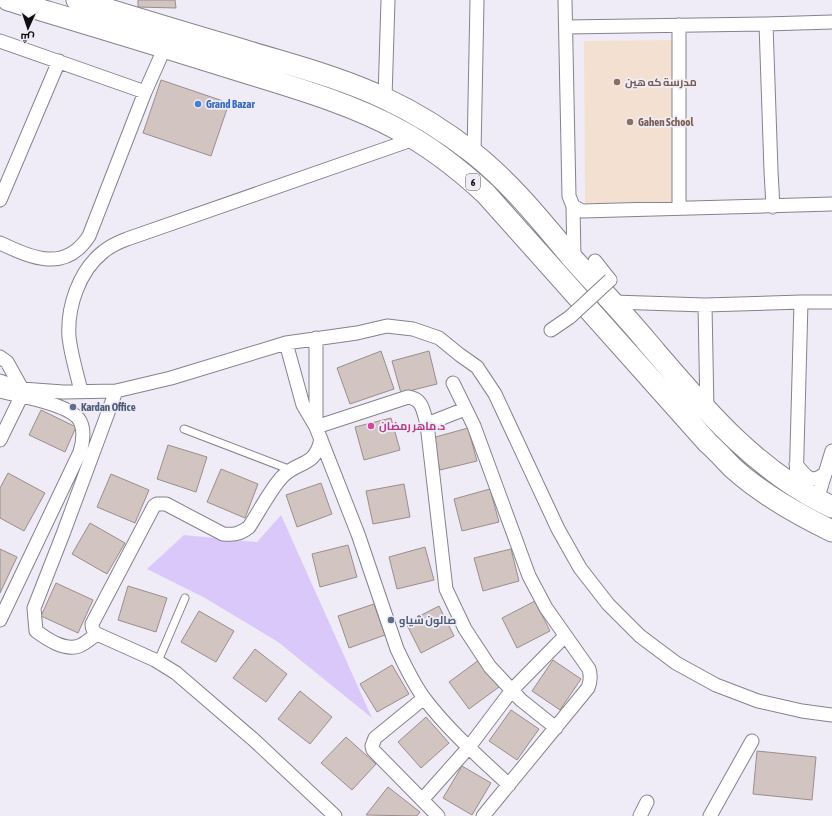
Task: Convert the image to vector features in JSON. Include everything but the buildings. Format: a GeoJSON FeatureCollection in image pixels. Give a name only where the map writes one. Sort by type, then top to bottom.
{"type":"FeatureCollection","features":[{"type":"Feature","properties":{"kind":"main road","name":"6"},"geometry":{"type":"LineString","coordinates":[[8,0],[165,47],[352,108],[381,121],[414,139],[442,157],[486,194],[708,442],[734,469],[778,501],[832,531]]}},
{"type":"Feature","properties":{"kind":"main road","name":"6"},"geometry":{"type":"LineString","coordinates":[[77,0],[310,70],[353,85],[385,98],[420,117],[474,153],[550,230],[707,411],[750,453],[796,488],[824,504]]}},
{"type":"Feature","properties":{"kind":"street"},"geometry":{"type":"LineString","coordinates":[[385,98],[388,0]]}},
{"type":"Feature","properties":{"kind":"street"},"geometry":{"type":"LineString","coordinates":[[474,153],[477,0]]}},
{"type":"Feature","properties":{"kind":"street"},"geometry":{"type":"LineString","coordinates":[[565,0],[569,196],[573,206],[574,259]]}},
{"type":"Feature","properties":{"kind":"street"},"geometry":{"type":"LineString","coordinates":[[566,27],[832,22]]}},
{"type":"Feature","properties":{"kind":"street"},"geometry":{"type":"LineString","coordinates":[[679,24],[679,208]]}},
{"type":"Feature","properties":{"kind":"street"},"geometry":{"type":"LineString","coordinates":[[766,24],[773,207]]}},
{"type":"Feature","properties":{"kind":"street"},"geometry":{"type":"LineString","coordinates":[[0,41],[58,60],[145,92]]}},
{"type":"Feature","properties":{"kind":"street"},"geometry":{"type":"LineString","coordinates":[[0,243],[26,255],[49,259],[73,253],[83,246],[90,236],[145,92],[165,47]]}},
{"type":"Feature","properties":{"kind":"street"},"geometry":{"type":"LineString","coordinates":[[0,200],[58,60]]}},
{"type":"Feature","properties":{"kind":"street"},"geometry":{"type":"LineString","coordinates":[[81,391],[70,339],[70,311],[76,292],[84,275],[103,252],[111,246],[128,239],[414,139]]}},
{"type":"Feature","properties":{"kind":"street"},"geometry":{"type":"LineString","coordinates":[[573,206],[582,211],[773,207],[832,204]]}},
{"type":"Feature","properties":{"kind":"street"},"geometry":{"type":"LineString","coordinates":[[550,330],[570,317],[610,280],[594,262]]}},
{"type":"Feature","properties":{"kind":"street"},"geometry":{"type":"LineString","coordinates":[[613,302],[705,305],[832,302]]}},
{"type":"Feature","properties":{"kind":"street"},"geometry":{"type":"LineString","coordinates":[[796,488],[801,302]]}},
{"type":"Feature","properties":{"kind":"street"},"geometry":{"type":"LineString","coordinates":[[705,305],[707,411]]}},
{"type":"Feature","properties":{"kind":"street"},"geometry":{"type":"LineString","coordinates":[[0,391],[21,393],[116,391],[170,378],[286,343],[357,333],[387,326],[414,329],[439,338],[477,367],[495,394],[558,530],[580,568],[608,604],[640,636],[676,663],[716,684],[758,701],[802,711],[832,715]]}},
{"type":"Feature","properties":{"kind":"street"},"geometry":{"type":"LineString","coordinates":[[316,338],[318,433],[316,452],[312,459],[306,464],[291,470],[280,481],[249,527],[242,533],[233,535],[223,534],[166,504],[157,504],[154,506],[92,624],[93,631],[97,634],[158,661],[176,673],[254,740],[335,816]]}},
{"type":"Feature","properties":{"kind":"street"},"geometry":{"type":"LineString","coordinates":[[286,343],[303,404],[318,433],[358,534],[397,649],[410,675],[424,698],[469,747],[509,785]]}},
{"type":"Feature","properties":{"kind":"street"},"geometry":{"type":"LineString","coordinates":[[0,357],[7,362],[21,393],[0,440]]}},
{"type":"Feature","properties":{"kind":"street"},"geometry":{"type":"LineString","coordinates":[[0,381],[21,393],[73,413],[80,421],[83,431],[83,442],[80,452],[0,620]]}},
{"type":"Feature","properties":{"kind":"street"},"geometry":{"type":"LineString","coordinates":[[453,383],[474,426],[529,576],[546,608],[589,669],[590,682],[588,688],[483,816]]}},
{"type":"Feature","properties":{"kind":"street"},"geometry":{"type":"LineString","coordinates":[[97,634],[78,646],[67,647],[49,640],[36,631],[34,608],[64,534],[116,391]]}},
{"type":"Feature","properties":{"kind":"street"},"geometry":{"type":"LineString","coordinates":[[318,433],[408,397],[413,397],[421,403],[427,424],[446,588],[466,629],[490,667],[521,700],[556,728]]}},
{"type":"Feature","properties":{"kind":"street"},"geometry":{"type":"LineString","coordinates":[[427,424],[465,409]]}},
{"type":"Feature","properties":{"kind":"street"},"geometry":{"type":"LineString","coordinates":[[824,504],[826,472],[832,451]]}},
{"type":"Feature","properties":{"kind":"street"},"geometry":{"type":"LineString","coordinates":[[796,464],[804,475],[811,479],[818,478],[826,472]]}},
{"type":"Feature","properties":{"kind":"street"},"geometry":{"type":"LineString","coordinates":[[422,800],[469,747],[512,690],[565,636]]}},
{"type":"Feature","properties":{"kind":"street"},"geometry":{"type":"LineString","coordinates":[[424,698],[376,738],[372,746],[373,750],[438,816]]}},
{"type":"Feature","properties":{"kind":"street"},"geometry":{"type":"LineString","coordinates":[[710,816],[752,741]]}},
{"type":"Feature","properties":{"kind":"street"},"geometry":{"type":"LineString","coordinates":[[640,816],[647,802]]}},
{"type":"Feature","properties":{"kind":"lane"},"geometry":{"type":"LineString","coordinates":[[184,429],[291,470]]}},
{"type":"Feature","properties":{"kind":"lane"},"geometry":{"type":"LineString","coordinates":[[158,661],[185,598]]}},
{"type":"Feature","properties":{"kind":"shaded area","name":"Gahen School"},"geometry":{"type":"Polygon","coordinates":[[[675,40],[676,202],[585,203],[584,41],[675,40]]]}},
{"type":"Feature","properties":{"kind":"shaded area"},"geometry":{"type":"Polygon","coordinates":[[[281,515],[372,718],[278,642],[205,598],[147,569],[184,535],[257,542],[281,515]]]}},
{"type":"Feature","properties":{"kind":"place","name":"مدرسة كه هين"},"geometry":{"type":"Point","coordinates":[617,82]}},
{"type":"Feature","properties":{"kind":"place","name":"Grand Bazar"},"geometry":{"type":"Point","coordinates":[198,104]}},
{"type":"Feature","properties":{"kind":"place","name":"Gahen School"},"geometry":{"type":"Point","coordinates":[630,122]}},
{"type":"Feature","properties":{"kind":"place","name":"Kardan Office"},"geometry":{"type":"Point","coordinates":[73,407]}},
{"type":"Feature","properties":{"kind":"place","name":"د. ماهر رمضان"},"geometry":{"type":"Point","coordinates":[371,426]}},
{"type":"Feature","properties":{"kind":"place","name":"صالون شياو"},"geometry":{"type":"Point","coordinates":[391,620]}}]}
